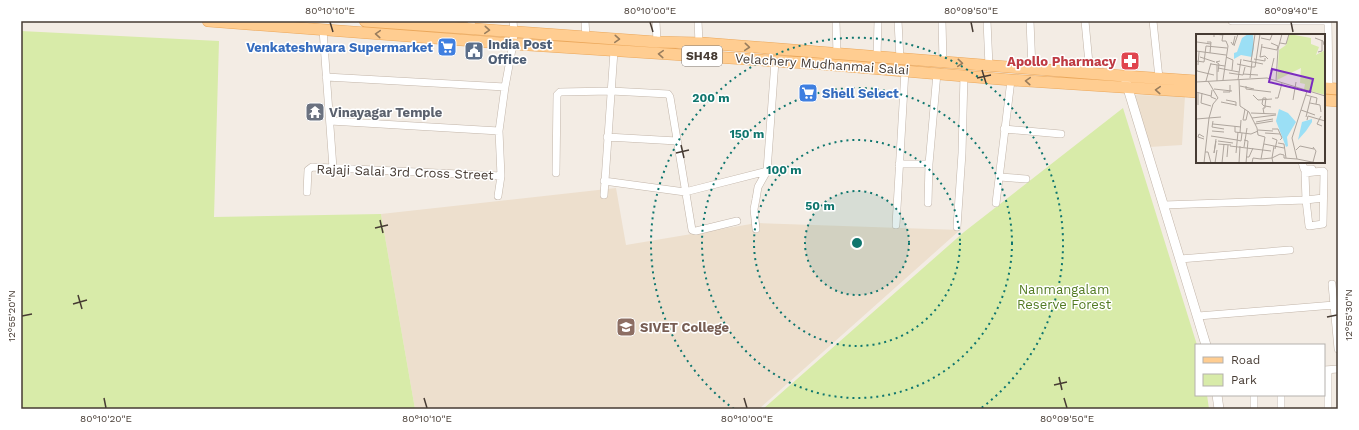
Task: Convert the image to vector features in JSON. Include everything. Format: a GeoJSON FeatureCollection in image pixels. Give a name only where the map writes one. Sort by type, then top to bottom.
{"type":"FeatureCollection","features":[{"type":"Feature","properties":{"kind":"main road","name":"Velachery Mudhanmai Salai"},"geometry":{"type":"LineString","coordinates":[[208,21],[514,44],[905,70],[1011,80],[1196,92]]}},
{"type":"Feature","properties":{"kind":"main road","name":"Velachery Mudhanmai Salai"},"geometry":{"type":"LineString","coordinates":[[365,21],[514,27],[586,37],[657,42],[699,43],[1196,81]]}},
{"type":"Feature","properties":{"kind":"main road"},"geometry":{"type":"LineString","coordinates":[[1325,100],[1338,101]]}},
{"type":"Feature","properties":{"kind":"street"},"geometry":{"type":"LineString","coordinates":[[585,21],[586,37]]}},
{"type":"Feature","properties":{"kind":"street"},"geometry":{"type":"LineString","coordinates":[[656,21],[657,42]]}},
{"type":"Feature","properties":{"kind":"street"},"geometry":{"type":"LineString","coordinates":[[698,21],[699,43]]}},
{"type":"Feature","properties":{"kind":"street"},"geometry":{"type":"LineString","coordinates":[[836,21],[837,54]]}},
{"type":"Feature","properties":{"kind":"street"},"geometry":{"type":"LineString","coordinates":[[877,57],[878,21]]}},
{"type":"Feature","properties":{"kind":"street"},"geometry":{"type":"LineString","coordinates":[[898,21],[900,59]]}},
{"type":"Feature","properties":{"kind":"street"},"geometry":{"type":"LineString","coordinates":[[942,21],[943,62]]}},
{"type":"Feature","properties":{"kind":"street"},"geometry":{"type":"LineString","coordinates":[[987,21],[989,66]]}},
{"type":"Feature","properties":{"kind":"street"},"geometry":{"type":"LineString","coordinates":[[1030,21],[1032,69]]}},
{"type":"Feature","properties":{"kind":"street"},"geometry":{"type":"LineString","coordinates":[[1085,21],[1090,74]]}},
{"type":"Feature","properties":{"kind":"street"},"geometry":{"type":"LineString","coordinates":[[1153,21],[1159,78]]}},
{"type":"Feature","properties":{"kind":"street"},"geometry":{"type":"LineString","coordinates":[[1232,21],[1328,21],[1330,89]]}},
{"type":"Feature","properties":{"kind":"street"},"geometry":{"type":"LineString","coordinates":[[498,196],[501,176],[499,132],[505,87],[514,44],[514,27]]}},
{"type":"Feature","properties":{"kind":"street"},"geometry":{"type":"LineString","coordinates":[[323,30],[333,168]]}},
{"type":"Feature","properties":{"kind":"street"},"geometry":{"type":"LineString","coordinates":[[604,195],[614,51]]}},
{"type":"Feature","properties":{"kind":"street"},"geometry":{"type":"LineString","coordinates":[[756,229],[754,209],[758,187],[767,171],[775,61]]}},
{"type":"Feature","properties":{"kind":"street"},"geometry":{"type":"LineString","coordinates":[[896,225],[905,70]]}},
{"type":"Feature","properties":{"kind":"street"},"geometry":{"type":"LineString","coordinates":[[928,203],[929,164],[937,73]]}},
{"type":"Feature","properties":{"kind":"street"},"geometry":{"type":"LineString","coordinates":[[957,227],[962,153],[964,75]]}},
{"type":"Feature","properties":{"kind":"street"},"geometry":{"type":"LineString","coordinates":[[1124,76],[1206,344]]}},
{"type":"Feature","properties":{"kind":"street"},"geometry":{"type":"LineString","coordinates":[[326,77],[505,87]]}},
{"type":"Feature","properties":{"kind":"street"},"geometry":{"type":"LineString","coordinates":[[996,203],[1011,80]]}},
{"type":"Feature","properties":{"kind":"street"},"geometry":{"type":"LineString","coordinates":[[556,173],[558,93],[564,91],[611,91],[666,94],[669,95],[692,230],[696,231],[737,221]]}},
{"type":"Feature","properties":{"kind":"street"},"geometry":{"type":"LineString","coordinates":[[330,121],[499,132]]}},
{"type":"Feature","properties":{"kind":"street"},"geometry":{"type":"LineString","coordinates":[[1004,130],[1061,134]]}},
{"type":"Feature","properties":{"kind":"street"},"geometry":{"type":"LineString","coordinates":[[607,137],[677,141]]}},
{"type":"Feature","properties":{"kind":"street"},"geometry":{"type":"LineString","coordinates":[[1302,163],[1304,169],[1320,169]]}},
{"type":"Feature","properties":{"kind":"street"},"geometry":{"type":"LineString","coordinates":[[899,164],[929,164]]}},
{"type":"Feature","properties":{"kind":"street","name":"Rajaji Salai 3rd Cross Street"},"geometry":{"type":"LineString","coordinates":[[307,192],[308,169],[312,168],[501,176]]}},
{"type":"Feature","properties":{"kind":"street"},"geometry":{"type":"LineString","coordinates":[[604,181],[685,192],[767,171]]}},
{"type":"Feature","properties":{"kind":"street"},"geometry":{"type":"LineString","coordinates":[[1323,171],[1323,224],[1308,225],[1306,200],[1305,173],[1323,171]]}},
{"type":"Feature","properties":{"kind":"street"},"geometry":{"type":"LineString","coordinates":[[1000,176],[1026,179]]}},
{"type":"Feature","properties":{"kind":"street"},"geometry":{"type":"LineString","coordinates":[[1164,206],[1323,198]]}},
{"type":"Feature","properties":{"kind":"street"},"geometry":{"type":"LineString","coordinates":[[1180,259],[1290,250]]}},
{"type":"Feature","properties":{"kind":"street"},"geometry":{"type":"LineString","coordinates":[[1332,284],[1338,349]]}},
{"type":"Feature","properties":{"kind":"street"},"geometry":{"type":"LineString","coordinates":[[1198,316],[1334,305]]}},
{"type":"Feature","properties":{"kind":"street"},"geometry":{"type":"LineString","coordinates":[[1328,409],[1326,370],[1338,369]]}},
{"type":"Feature","properties":{"kind":"street"},"geometry":{"type":"LineString","coordinates":[[1217,396],[1219,409]]}},
{"type":"Feature","properties":{"kind":"street"},"geometry":{"type":"LineString","coordinates":[[1254,396],[1254,409]]}},
{"type":"Feature","properties":{"kind":"street"},"geometry":{"type":"LineString","coordinates":[[1281,396],[1281,409]]}},
{"type":"Feature","properties":{"kind":"shaded area"},"geometry":{"type":"Polygon","coordinates":[[[1132,95],[1185,96],[1182,145],[1149,147],[1132,95]]]}},
{"type":"Feature","properties":{"kind":"shaded area","name":"SIVET College"},"geometry":{"type":"Polygon","coordinates":[[[616,188],[626,245],[757,223],[960,230],[759,409],[415,409],[381,214],[616,188]]]}},
{"type":"Feature","properties":{"kind":"green space"},"geometry":{"type":"Polygon","coordinates":[[[21,31],[219,41],[214,217],[381,214],[415,409],[21,409],[21,31]]]}},
{"type":"Feature","properties":{"kind":"green space","name":"Nanmangalam Reserve Forest"},"geometry":{"type":"Polygon","coordinates":[[[1123,108],[1197,344],[1195,344],[1195,396],[1207,396],[1209,409],[763,409],[964,232],[1123,108]]]}},
{"type":"Feature","properties":{"kind":"place","name":"Venkateshwara Supermarket"},"geometry":{"type":"Point","coordinates":[447,47]}},
{"type":"Feature","properties":{"kind":"place","name":"India Post Office"},"geometry":{"type":"Point","coordinates":[474,51]}},
{"type":"Feature","properties":{"kind":"place","name":"Apollo Pharmacy"},"geometry":{"type":"Point","coordinates":[1130,61]}},
{"type":"Feature","properties":{"kind":"place","name":"Shell Select"},"geometry":{"type":"Point","coordinates":[808,93]}},
{"type":"Feature","properties":{"kind":"place","name":"Vinayagar Temple"},"geometry":{"type":"Point","coordinates":[315,112]}},
{"type":"Feature","properties":{"kind":"place","name":"SIVET College"},"geometry":{"type":"Point","coordinates":[626,327]}}]}
